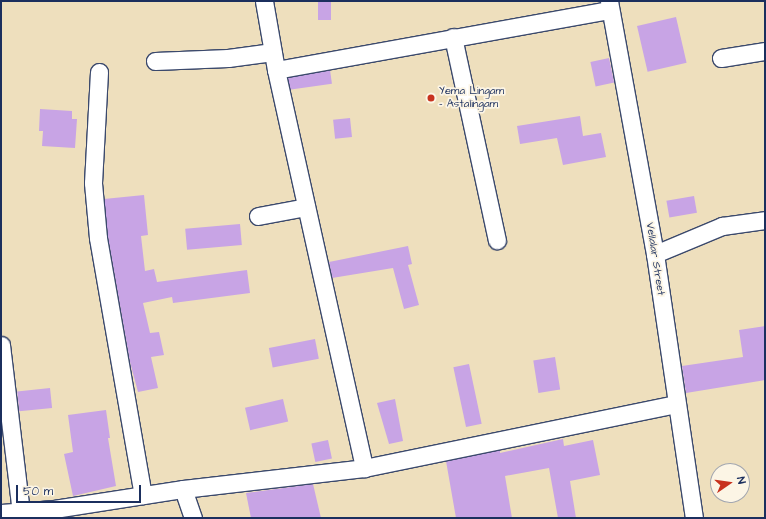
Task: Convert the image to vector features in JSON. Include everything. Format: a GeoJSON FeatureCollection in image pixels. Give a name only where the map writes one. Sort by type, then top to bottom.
{"type":"FeatureCollection","features":[{"type":"Feature","properties":{"kind":"street"},"geometry":{"type":"LineString","coordinates":[[264,1],[276,70],[364,468]]}},
{"type":"Feature","properties":{"kind":"street"},"geometry":{"type":"LineString","coordinates":[[276,70],[453,37],[610,5]]}},
{"type":"Feature","properties":{"kind":"street","name":"Vellalar Street"},"geometry":{"type":"LineString","coordinates":[[610,5],[655,254],[694,518]]}},
{"type":"Feature","properties":{"kind":"street"},"geometry":{"type":"LineString","coordinates":[[453,37],[496,240]]}},
{"type":"Feature","properties":{"kind":"street"},"geometry":{"type":"LineString","coordinates":[[721,58],[765,51]]}},
{"type":"Feature","properties":{"kind":"street"},"geometry":{"type":"LineString","coordinates":[[155,61],[228,58],[273,52]]}},
{"type":"Feature","properties":{"kind":"street"},"geometry":{"type":"LineString","coordinates":[[99,72],[93,183],[98,238],[143,495]]}},
{"type":"Feature","properties":{"kind":"street"},"geometry":{"type":"LineString","coordinates":[[258,216],[306,207]]}},
{"type":"Feature","properties":{"kind":"street"},"geometry":{"type":"LineString","coordinates":[[655,254],[722,226],[765,220]]}},
{"type":"Feature","properties":{"kind":"street"},"geometry":{"type":"LineString","coordinates":[[1,345],[21,513]]}},
{"type":"Feature","properties":{"kind":"street"},"geometry":{"type":"LineString","coordinates":[[1,513],[55,513],[143,495],[183,489],[364,468],[676,404]]}},
{"type":"Feature","properties":{"kind":"street"},"geometry":{"type":"LineString","coordinates":[[183,489],[193,518]]}},
{"type":"Feature","properties":{"kind":"building"},"geometry":{"type":"Polygon","coordinates":[[[318,1],[331,1],[331,20],[318,20],[318,1]]]}},
{"type":"Feature","properties":{"kind":"building"},"geometry":{"type":"Polygon","coordinates":[[[676,17],[687,63],[648,72],[637,26],[676,17]]]}},
{"type":"Feature","properties":{"kind":"building"},"geometry":{"type":"Polygon","coordinates":[[[609,58],[614,82],[596,86],[590,62],[609,58]]]}},
{"type":"Feature","properties":{"kind":"building"},"geometry":{"type":"Polygon","coordinates":[[[330,70],[332,84],[289,90],[287,76],[330,70]]]}},
{"type":"Feature","properties":{"kind":"building"},"geometry":{"type":"Polygon","coordinates":[[[40,109],[72,111],[72,119],[77,119],[75,148],[42,146],[43,131],[39,131],[40,109]]]}},
{"type":"Feature","properties":{"kind":"building"},"geometry":{"type":"Polygon","coordinates":[[[580,116],[583,136],[601,133],[606,157],[563,165],[557,138],[520,144],[517,126],[580,116]]]}},
{"type":"Feature","properties":{"kind":"building"},"geometry":{"type":"Polygon","coordinates":[[[350,118],[352,137],[335,139],[333,120],[350,118]]]}},
{"type":"Feature","properties":{"kind":"building"},"geometry":{"type":"Polygon","coordinates":[[[144,195],[148,235],[141,236],[145,271],[154,269],[157,282],[247,270],[250,293],[173,303],[172,297],[143,303],[150,333],[159,332],[164,355],[151,357],[158,388],[138,392],[130,362],[108,237],[104,199],[144,195]]]}},
{"type":"Feature","properties":{"kind":"building"},"geometry":{"type":"Polygon","coordinates":[[[694,196],[697,213],[669,218],[666,201],[694,196]]]}},
{"type":"Feature","properties":{"kind":"building"},"geometry":{"type":"Polygon","coordinates":[[[240,224],[242,245],[187,250],[185,229],[240,224]]]}},
{"type":"Feature","properties":{"kind":"building"},"geometry":{"type":"Polygon","coordinates":[[[408,246],[412,264],[408,265],[419,305],[404,309],[393,268],[332,278],[329,262],[408,246]]]}},
{"type":"Feature","properties":{"kind":"building"},"geometry":{"type":"Polygon","coordinates":[[[765,326],[765,380],[686,393],[682,366],[743,357],[739,330],[765,326]]]}},
{"type":"Feature","properties":{"kind":"building"},"geometry":{"type":"Polygon","coordinates":[[[315,339],[319,359],[273,368],[269,348],[315,339]]]}},
{"type":"Feature","properties":{"kind":"building"},"geometry":{"type":"Polygon","coordinates":[[[555,357],[560,390],[538,393],[533,360],[555,357]]]}},
{"type":"Feature","properties":{"kind":"building"},"geometry":{"type":"Polygon","coordinates":[[[469,364],[482,424],[466,427],[453,367],[469,364]]]}},
{"type":"Feature","properties":{"kind":"building"},"geometry":{"type":"Polygon","coordinates":[[[50,388],[52,408],[19,411],[17,391],[50,388]]]}},
{"type":"Feature","properties":{"kind":"building"},"geometry":{"type":"Polygon","coordinates":[[[283,399],[288,421],[250,430],[245,408],[283,399]]]}},
{"type":"Feature","properties":{"kind":"building"},"geometry":{"type":"Polygon","coordinates":[[[395,399],[403,441],[389,444],[377,403],[395,399]]]}},
{"type":"Feature","properties":{"kind":"building"},"geometry":{"type":"Polygon","coordinates":[[[106,410],[110,438],[108,438],[116,486],[73,496],[64,454],[73,452],[68,415],[106,410]]]}},
{"type":"Feature","properties":{"kind":"building"},"geometry":{"type":"Polygon","coordinates":[[[563,439],[564,446],[593,440],[600,475],[570,481],[576,518],[558,518],[549,468],[505,476],[512,518],[456,518],[446,461],[500,450],[500,453],[563,439]]]}},
{"type":"Feature","properties":{"kind":"building"},"geometry":{"type":"Polygon","coordinates":[[[328,440],[332,459],[315,462],[311,444],[328,440]]]}},
{"type":"Feature","properties":{"kind":"building"},"geometry":{"type":"Polygon","coordinates":[[[313,484],[321,518],[251,518],[246,493],[313,484]]]}},
{"type":"Feature","properties":{"kind":"place","name":"Yema Lingam - Astalingam"},"geometry":{"type":"Point","coordinates":[431,98]}}]}
